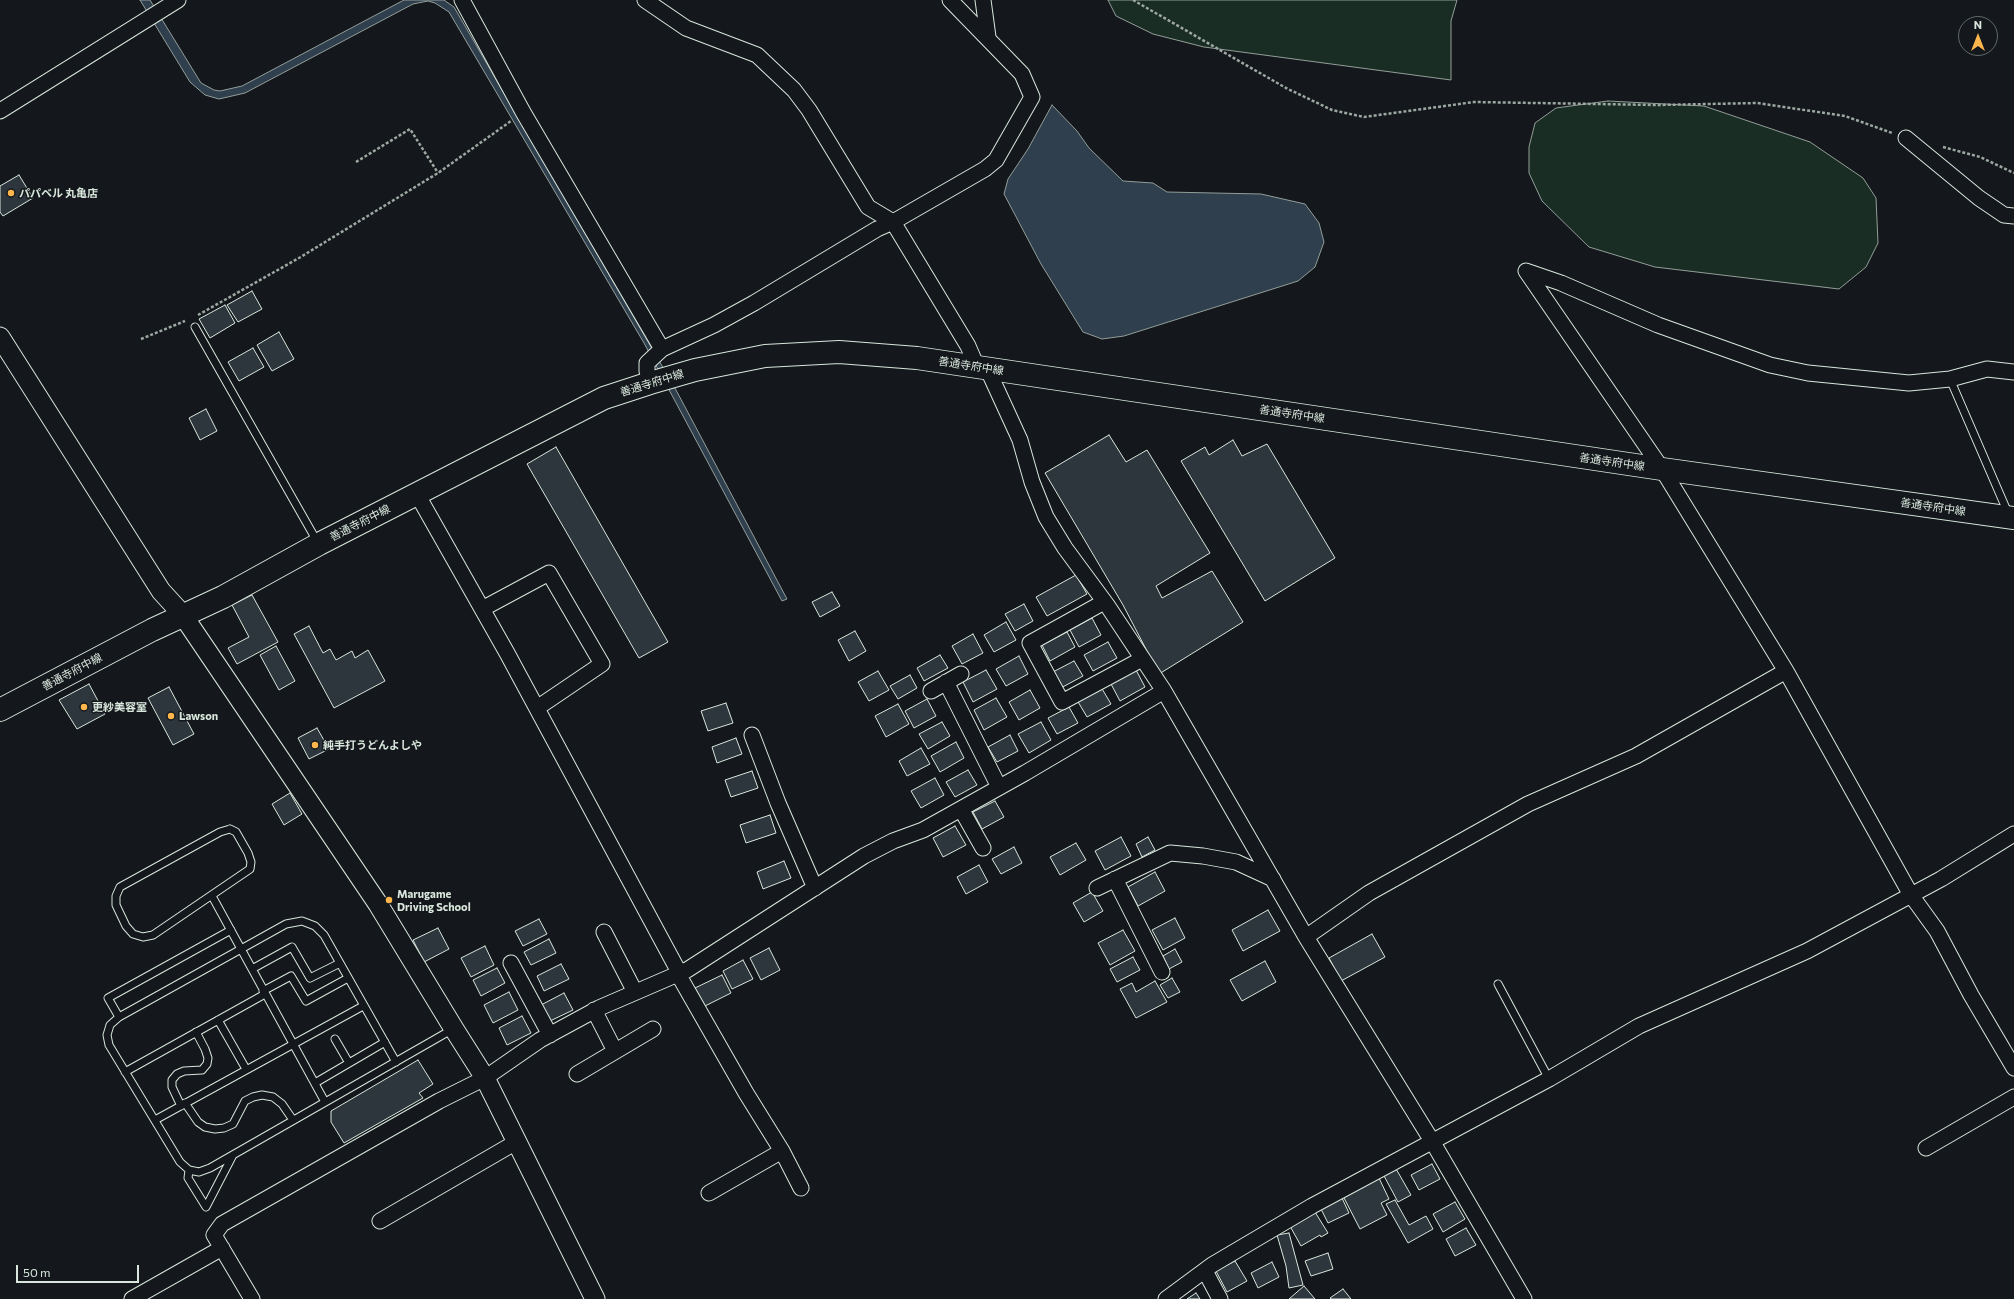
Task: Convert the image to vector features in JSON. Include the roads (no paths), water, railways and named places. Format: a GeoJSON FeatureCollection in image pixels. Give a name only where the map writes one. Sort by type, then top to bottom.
{"type":"FeatureCollection","features":[{"type":"Feature","properties":{"kind":"main road","name":"善通寺府中線"},"geometry":{"type":"LineString","coordinates":[[0,710],[182,614],[223,597],[319,544],[604,398],[695,370],[765,356],[800,353],[874,353],[2013,520]]}},
{"type":"Feature","properties":{"kind":"street"},"geometry":{"type":"LineString","coordinates":[[0,112],[178,0]]}},
{"type":"Feature","properties":{"kind":"street"},"geometry":{"type":"LineString","coordinates":[[462,0],[523,112],[662,349]]}},
{"type":"Feature","properties":{"kind":"street"},"geometry":{"type":"LineString","coordinates":[[645,0],[686,28],[757,55],[794,90],[809,110],[868,207],[894,222],[982,368],[1020,440],[1032,482],[1046,517],[1065,548],[1104,602],[1164,691],[1306,937],[1432,1141],[1524,1299]]}},
{"type":"Feature","properties":{"kind":"street"},"geometry":{"type":"LineString","coordinates":[[650,383],[646,371],[648,363],[662,349],[741,310],[877,229],[894,222],[985,170],[996,160],[1032,98],[1022,74],[988,37],[950,0]]}},
{"type":"Feature","properties":{"kind":"street"},"geometry":{"type":"LineString","coordinates":[[983,0],[988,37]]}},
{"type":"Feature","properties":{"kind":"street"},"geometry":{"type":"LineString","coordinates":[[1906,138],[1978,198],[2004,215],[2014,216]]}},
{"type":"Feature","properties":{"kind":"street"},"geometry":{"type":"LineString","coordinates":[[2014,372],[1987,369],[1950,379],[1909,383],[1808,373],[1770,365],[1658,325],[1561,283],[1526,271],[1662,469],[1786,671],[1911,895],[1937,931],[1971,995],[2014,1068]]}},
{"type":"Feature","properties":{"kind":"street"},"geometry":{"type":"LineString","coordinates":[[0,337],[154,581],[182,614],[378,904],[485,1078],[518,1141],[595,1299]]}},
{"type":"Feature","properties":{"kind":"street"},"geometry":{"type":"LineString","coordinates":[[417,494],[537,708],[679,974],[746,1093],[782,1151],[801,1188]]}},
{"type":"Feature","properties":{"kind":"street"},"geometry":{"type":"LineString","coordinates":[[482,609],[550,573],[602,664],[537,708]]}},
{"type":"Feature","properties":{"kind":"street"},"geometry":{"type":"LineString","coordinates":[[1104,602],[1030,643],[1062,702],[1142,659]]}},
{"type":"Feature","properties":{"kind":"street"},"geometry":{"type":"LineString","coordinates":[[1306,937],[1369,893],[1528,804],[1636,756],[1786,671]]}},
{"type":"Feature","properties":{"kind":"street"},"geometry":{"type":"LineString","coordinates":[[931,691],[960,674]]}},
{"type":"Feature","properties":{"kind":"street"},"geometry":{"type":"LineString","coordinates":[[946,682],[999,787]]}},
{"type":"Feature","properties":{"kind":"street"},"geometry":{"type":"LineString","coordinates":[[252,1299],[214,1235],[222,1224],[439,1101],[485,1078],[550,1035],[594,1010],[688,970],[864,856],[893,841],[923,830],[1164,691]]}},
{"type":"Feature","properties":{"kind":"street"},"geometry":{"type":"LineString","coordinates":[[752,735],[778,803],[816,888]]}},
{"type":"Feature","properties":{"kind":"street"},"geometry":{"type":"LineString","coordinates":[[961,809],[983,848]]}},
{"type":"Feature","properties":{"kind":"street"},"geometry":{"type":"LineString","coordinates":[[1166,1299],[1205,1271],[1312,1206],[1548,1079],[1639,1026],[1807,951],[1940,879],[2014,834]]}},
{"type":"Feature","properties":{"kind":"street"},"geometry":{"type":"LineString","coordinates":[[1097,888],[1170,852],[1236,862],[1273,879]]}},
{"type":"Feature","properties":{"kind":"street"},"geometry":{"type":"LineString","coordinates":[[1115,879],[1162,972]]}},
{"type":"Feature","properties":{"kind":"street"},"geometry":{"type":"LineString","coordinates":[[604,932],[635,992]]}},
{"type":"Feature","properties":{"kind":"street"},"geometry":{"type":"LineString","coordinates":[[512,963],[550,1035]]}},
{"type":"Feature","properties":{"kind":"street"},"geometry":{"type":"LineString","coordinates":[[594,1010],[615,1051]]}},
{"type":"Feature","properties":{"kind":"street"},"geometry":{"type":"LineString","coordinates":[[576,1074],[653,1029]]}},
{"type":"Feature","properties":{"kind":"street"},"geometry":{"type":"LineString","coordinates":[[1926,1148],[2014,1097]]}},
{"type":"Feature","properties":{"kind":"street"},"geometry":{"type":"LineString","coordinates":[[380,1221],[518,1141]]}},
{"type":"Feature","properties":{"kind":"street"},"geometry":{"type":"LineString","coordinates":[[709,1193],[782,1151]]}},
{"type":"Feature","properties":{"kind":"street"},"geometry":{"type":"LineString","coordinates":[[132,1299],[222,1248]]}},
{"type":"Feature","properties":{"kind":"street"},"geometry":{"type":"LineString","coordinates":[[1205,1271],[1220,1299]]}},
{"type":"Feature","properties":{"kind":"lane"},"geometry":{"type":"LineString","coordinates":[[195,327],[319,544]]}},
{"type":"Feature","properties":{"kind":"lane"},"geometry":{"type":"LineString","coordinates":[[1950,379],[2013,520]]}},
{"type":"Feature","properties":{"kind":"lane"},"geometry":{"type":"LineString","coordinates":[[230,829],[236,832],[248,853],[251,862],[250,869],[212,896],[153,935],[143,937],[133,934],[126,926],[116,905],[116,896],[120,887],[220,832],[230,829]]}},
{"type":"Feature","properties":{"kind":"lane"},"geometry":{"type":"LineString","coordinates":[[212,896],[325,1102]]}},
{"type":"Feature","properties":{"kind":"lane"},"geometry":{"type":"LineString","coordinates":[[396,1062],[324,935],[315,926],[302,921],[286,924],[119,1017],[110,1025],[107,1035],[109,1045],[180,1162],[189,1170],[199,1172],[233,1154],[396,1062],[454,1029]]}},
{"type":"Feature","properties":{"kind":"lane"},"geometry":{"type":"LineString","coordinates":[[119,1017],[108,998],[231,930]]}},
{"type":"Feature","properties":{"kind":"lane"},"geometry":{"type":"LineString","coordinates":[[252,969],[292,947],[310,978],[340,963]]}},
{"type":"Feature","properties":{"kind":"lane"},"geometry":{"type":"LineString","coordinates":[[125,1072],[218,1020],[291,976],[306,1001],[348,978]]}},
{"type":"Feature","properties":{"kind":"lane"},"geometry":{"type":"LineString","coordinates":[[1498,984],[1548,1079]]}},
{"type":"Feature","properties":{"kind":"lane"},"geometry":{"type":"LineString","coordinates":[[155,1120],[364,1006]]}},
{"type":"Feature","properties":{"kind":"lane"},"geometry":{"type":"LineString","coordinates":[[218,1020],[246,1069]]}},
{"type":"Feature","properties":{"kind":"lane"},"geometry":{"type":"LineString","coordinates":[[196,1032],[205,1049],[208,1058],[207,1064],[202,1070],[184,1071],[177,1074],[172,1080],[172,1087],[183,1105],[198,1122],[205,1127],[215,1129],[224,1128],[233,1124],[246,1102],[253,1096],[262,1095],[272,1097],[282,1104],[293,1120]]}},
{"type":"Feature","properties":{"kind":"lane"},"geometry":{"type":"LineString","coordinates":[[335,1039],[349,1063]]}},
{"type":"Feature","properties":{"kind":"lane"},"geometry":{"type":"LineString","coordinates":[[315,1083],[385,1042]]}},
{"type":"Feature","properties":{"kind":"lane"},"geometry":{"type":"LineString","coordinates":[[189,1170],[188,1178],[206,1207],[233,1154]]}},
{"type":"Feature","properties":{"kind":"water"},"geometry":{"type":"Polygon","coordinates":[[[140,0],[150,0],[201,83],[214,90],[220,91],[242,86],[404,0],[444,0],[454,7],[676,390],[787,599],[782,601],[644,343],[449,12],[435,3],[428,1],[413,4],[245,93],[219,99],[205,95],[190,82],[140,0]]]}},
{"type":"Feature","properties":{"kind":"water"},"geometry":{"type":"Polygon","coordinates":[[[1052,105],[1077,131],[1089,148],[1123,181],[1153,183],[1167,192],[1261,194],[1305,204],[1319,223],[1324,242],[1315,267],[1298,281],[1124,336],[1102,339],[1083,332],[1041,264],[1004,194],[1008,179],[1028,149],[1052,105]]]}},
{"type":"Feature","properties":{"kind":"place","name":"パパベル 丸亀店"},"geometry":{"type":"Point","coordinates":[11,193]}},
{"type":"Feature","properties":{"kind":"place","name":"更紗美容室"},"geometry":{"type":"Point","coordinates":[84,707]}},
{"type":"Feature","properties":{"kind":"place","name":"Lawson"},"geometry":{"type":"Point","coordinates":[171,716]}},
{"type":"Feature","properties":{"kind":"place","name":"純手打うどんよしや"},"geometry":{"type":"Point","coordinates":[315,745]}},
{"type":"Feature","properties":{"kind":"place","name":"Marugame Driving School"},"geometry":{"type":"Point","coordinates":[389,900]}}]}
